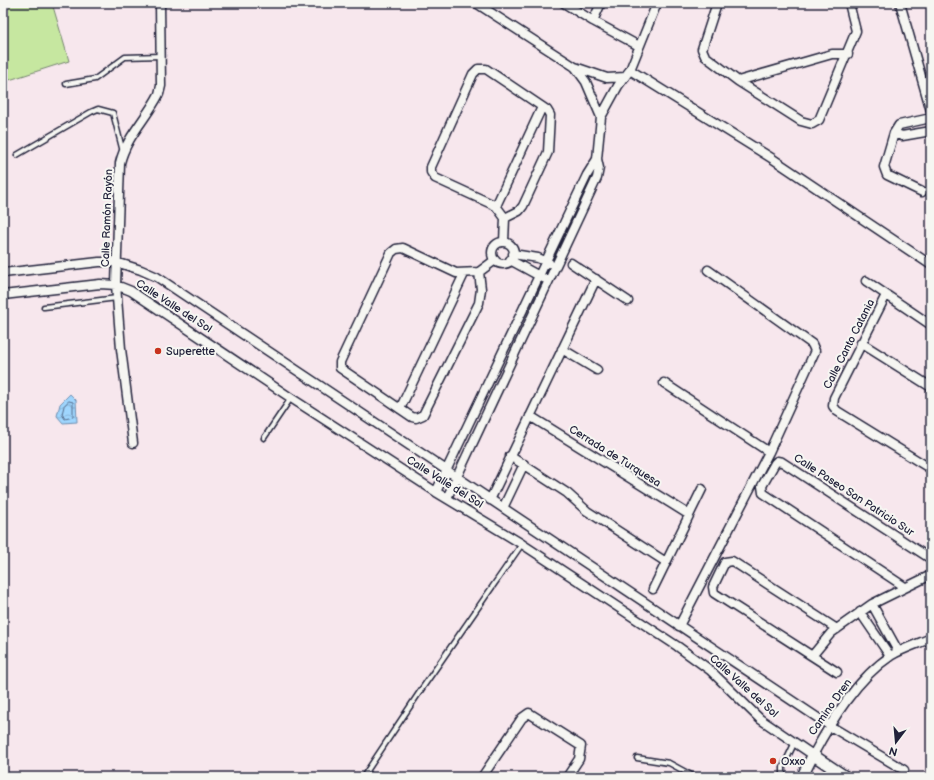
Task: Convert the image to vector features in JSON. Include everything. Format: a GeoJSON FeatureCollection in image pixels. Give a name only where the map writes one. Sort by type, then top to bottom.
{"type":"FeatureCollection","features":[{"type":"Feature","properties":{"kind":"street","name":"Calle Ramón Rayón"},"geometry":{"type":"LineString","coordinates":[[133,443],[121,349],[116,285],[120,163],[123,152],[159,94],[161,86],[160,3]]}},
{"type":"Feature","properties":{"kind":"street"},"geometry":{"type":"LineString","coordinates":[[476,3],[575,67],[608,78],[625,77]]}},
{"type":"Feature","properties":{"kind":"street"},"geometry":{"type":"LineString","coordinates":[[564,3],[592,22],[639,46]]}},
{"type":"Feature","properties":{"kind":"street"},"geometry":{"type":"LineString","coordinates":[[592,22],[601,3]]}},
{"type":"Feature","properties":{"kind":"street"},"geometry":{"type":"LineString","coordinates":[[447,498],[597,178],[599,168],[597,159],[602,117],[630,70],[657,3]]}},
{"type":"Feature","properties":{"kind":"street"},"geometry":{"type":"LineString","coordinates":[[725,3],[717,4],[702,49],[706,56],[738,81],[801,121],[812,124],[819,120],[848,54],[856,31],[849,3]]}},
{"type":"Feature","properties":{"kind":"street"},"geometry":{"type":"LineString","coordinates":[[900,3],[931,111]]}},
{"type":"Feature","properties":{"kind":"street"},"geometry":{"type":"LineString","coordinates":[[738,81],[832,54],[848,54]]}},
{"type":"Feature","properties":{"kind":"street"},"geometry":{"type":"LineString","coordinates":[[575,67],[586,82],[602,117]]}},
{"type":"Feature","properties":{"kind":"street"},"geometry":{"type":"LineString","coordinates":[[504,242],[505,218],[496,206],[435,178],[431,172],[431,167],[473,74],[478,69],[486,69],[547,110],[550,115],[548,152],[523,206],[519,211],[505,218]]}},
{"type":"Feature","properties":{"kind":"street"},"geometry":{"type":"LineString","coordinates":[[630,70],[773,159],[931,265]]}},
{"type":"Feature","properties":{"kind":"street"},"geometry":{"type":"LineString","coordinates":[[496,206],[542,107]]}},
{"type":"Feature","properties":{"kind":"street"},"geometry":{"type":"LineString","coordinates":[[922,192],[887,174],[884,171],[884,167],[894,133],[899,125],[931,118]]}},
{"type":"Feature","properties":{"kind":"street"},"geometry":{"type":"LineString","coordinates":[[894,133],[902,136],[931,131]]}},
{"type":"Feature","properties":{"kind":"street"},"geometry":{"type":"LineString","coordinates":[[436,492],[587,175],[597,159]]}},
{"type":"Feature","properties":{"kind":"street"},"geometry":{"type":"LineString","coordinates":[[549,282],[512,257],[510,245],[504,242],[494,246],[492,253],[495,260],[504,263],[512,257],[546,261],[556,266]]}},
{"type":"Feature","properties":{"kind":"street"},"geometry":{"type":"LineString","coordinates":[[479,272],[481,289],[479,303],[423,415],[416,418],[342,371],[339,366],[391,253],[396,248],[403,248],[456,273],[464,274],[479,272],[495,260]]}},
{"type":"Feature","properties":{"kind":"street"},"geometry":{"type":"LineString","coordinates":[[3,273],[99,262],[116,262],[141,270],[157,278],[830,726],[904,770]]}},
{"type":"Feature","properties":{"kind":"street"},"geometry":{"type":"LineString","coordinates":[[571,263],[628,300]]}},
{"type":"Feature","properties":{"kind":"street"},"geometry":{"type":"LineString","coordinates":[[679,626],[769,452],[813,356],[814,347],[708,270]]}},
{"type":"Feature","properties":{"kind":"street"},"geometry":{"type":"LineString","coordinates":[[400,409],[464,274]]}},
{"type":"Feature","properties":{"kind":"street"},"geometry":{"type":"LineString","coordinates":[[490,500],[596,279]]}},
{"type":"Feature","properties":{"kind":"street","name":"Calle Canto Catania"},"geometry":{"type":"LineString","coordinates":[[866,281],[931,325]]}},
{"type":"Feature","properties":{"kind":"street","name":"Calle Valle del Sol"},"geometry":{"type":"LineString","coordinates":[[3,295],[100,284],[116,285],[131,291],[291,398],[436,492],[522,544],[677,646],[710,670],[760,719],[794,744],[846,777]]}},
{"type":"Feature","properties":{"kind":"street","name":"Calle Canto Catania"},"geometry":{"type":"LineString","coordinates":[[886,295],[834,398],[834,409],[931,469]]}},
{"type":"Feature","properties":{"kind":"street"},"geometry":{"type":"LineString","coordinates":[[861,343],[931,387]]}},
{"type":"Feature","properties":{"kind":"street"},"geometry":{"type":"LineString","coordinates":[[562,349],[597,370]]}},
{"type":"Feature","properties":{"kind":"street"},"geometry":{"type":"LineString","coordinates":[[664,383],[769,452]]}},
{"type":"Feature","properties":{"kind":"street","name":"Cerrada de Turquesa"},"geometry":{"type":"LineString","coordinates":[[530,416],[688,514]]}},
{"type":"Feature","properties":{"kind":"street"},"geometry":{"type":"LineString","coordinates":[[510,456],[567,493],[587,511],[666,562]]}},
{"type":"Feature","properties":{"kind":"street","name":"Calle Paseo San Patricio Sur"},"geometry":{"type":"LineString","coordinates":[[904,588],[763,493],[762,486],[774,463],[782,462],[931,559]]}},
{"type":"Feature","properties":{"kind":"street"},"geometry":{"type":"LineString","coordinates":[[503,508],[524,464]]}},
{"type":"Feature","properties":{"kind":"street"},"geometry":{"type":"LineString","coordinates":[[653,590],[688,514],[702,489]]}},
{"type":"Feature","properties":{"kind":"street"},"geometry":{"type":"LineString","coordinates":[[837,629],[734,562],[725,562],[713,587],[714,593],[837,672]]}},
{"type":"Feature","properties":{"kind":"street"},"geometry":{"type":"LineString","coordinates":[[812,656],[831,633],[860,612],[872,604],[924,580],[931,575]]}},
{"type":"Feature","properties":{"kind":"street"},"geometry":{"type":"LineString","coordinates":[[872,604],[898,651]]}},
{"type":"Feature","properties":{"kind":"street"},"geometry":{"type":"LineString","coordinates":[[860,612],[890,656]]}},
{"type":"Feature","properties":{"kind":"street","name":"Camino Dren"},"geometry":{"type":"LineString","coordinates":[[802,777],[830,726],[857,688],[890,656],[898,651],[931,638]]}},
{"type":"Feature","properties":{"kind":"street"},"geometry":{"type":"LineString","coordinates":[[482,777],[525,714],[530,713],[581,746],[579,759],[567,777]]}},
{"type":"Feature","properties":{"kind":"lane"},"geometry":{"type":"LineString","coordinates":[[66,84],[95,79],[125,57],[160,56]]}},
{"type":"Feature","properties":{"kind":"lane"},"geometry":{"type":"LineString","coordinates":[[17,155],[98,109],[113,113],[123,152]]}},
{"type":"Feature","properties":{"kind":"lane"},"geometry":{"type":"LineString","coordinates":[[44,307],[117,298]]}},
{"type":"Feature","properties":{"kind":"lane"},"geometry":{"type":"LineString","coordinates":[[264,438],[291,398]]}},
{"type":"Feature","properties":{"kind":"lane"},"geometry":{"type":"LineString","coordinates":[[364,777],[423,687],[522,544]]}},
{"type":"Feature","properties":{"kind":"lane"},"geometry":{"type":"LineString","coordinates":[[783,777],[783,767],[794,744]]}},
{"type":"Feature","properties":{"kind":"lane"},"geometry":{"type":"LineString","coordinates":[[637,758],[669,763],[695,777]]}},
{"type":"Feature","properties":{"kind":"green space"},"geometry":{"type":"Polygon","coordinates":[[[3,3],[52,3],[69,61],[3,82],[3,3]]]}},
{"type":"Feature","properties":{"kind":"water"},"geometry":{"type":"Polygon","coordinates":[[[70,394],[76,400],[77,422],[63,423],[57,416],[60,404],[70,394]]]}},
{"type":"Feature","properties":{"kind":"place","name":"Superette"},"geometry":{"type":"Point","coordinates":[158,351]}},
{"type":"Feature","properties":{"kind":"place","name":"Oxxo"},"geometry":{"type":"Point","coordinates":[773,761]}}]}
